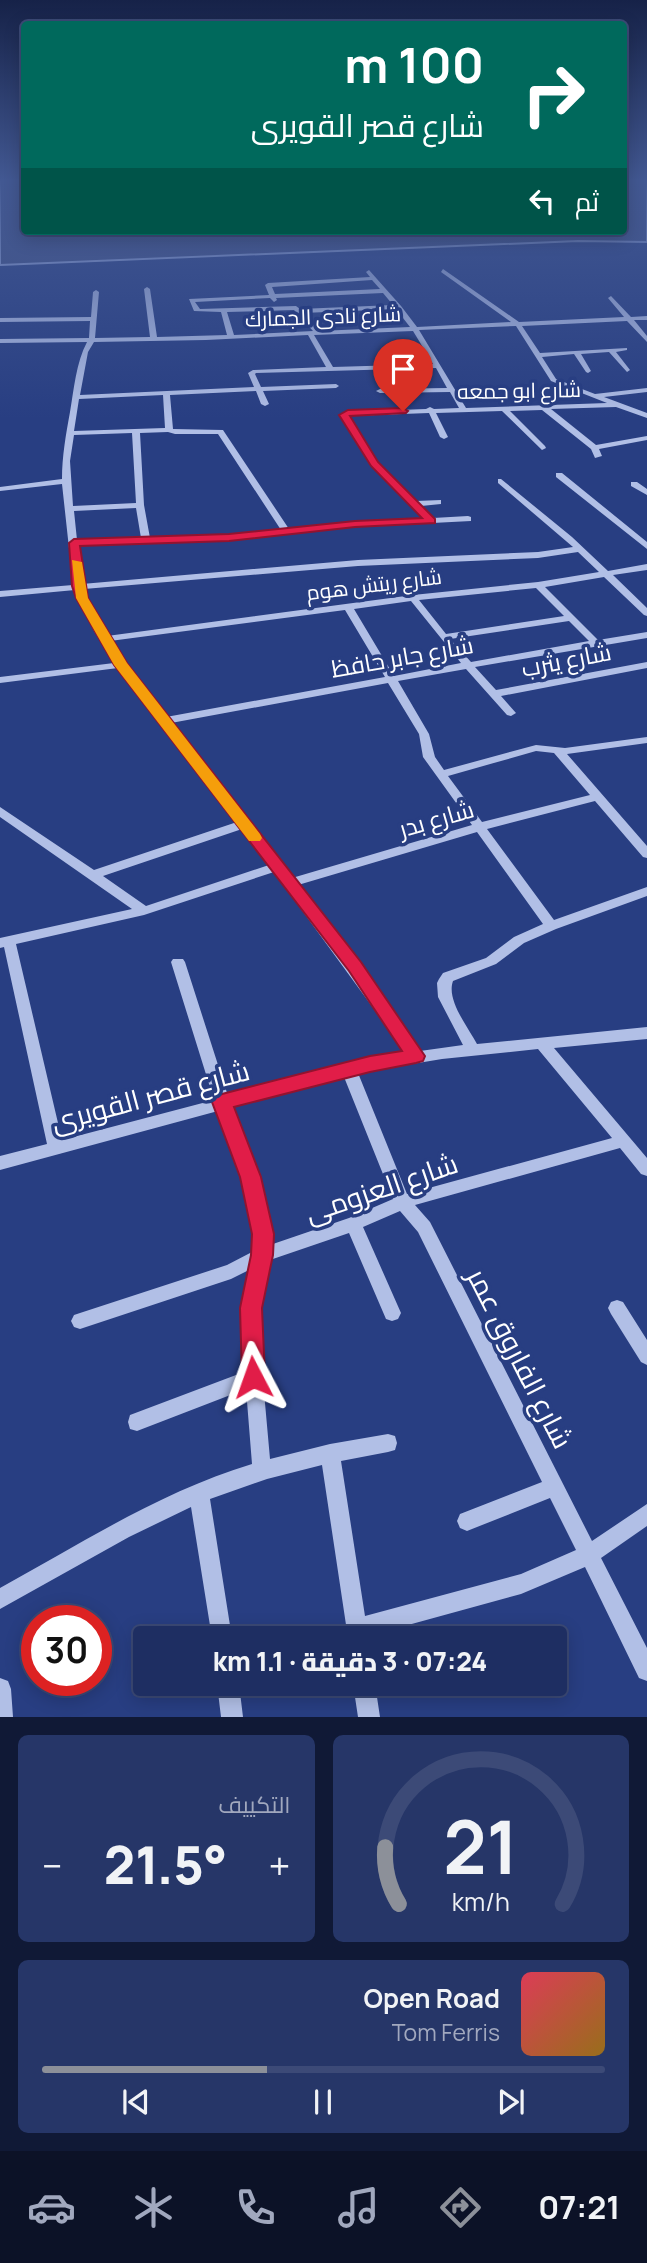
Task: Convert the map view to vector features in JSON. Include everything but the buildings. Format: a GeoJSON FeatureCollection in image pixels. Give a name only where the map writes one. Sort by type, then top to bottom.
{"type":"FeatureCollection","features":[{"type":"Feature","properties":{"kind":"street"},"geometry":{"type":"LineString","coordinates":[[443,271],[519,325],[553,380],[647,416]]}},
{"type":"Feature","properties":{"kind":"street"},"geometry":{"type":"LineString","coordinates":[[277,307],[268,285],[369,276],[399,307],[416,330],[463,408]]}},
{"type":"Feature","properties":{"kind":"street"},"geometry":{"type":"LineString","coordinates":[[147,289],[154,340]]}},
{"type":"Feature","properties":{"kind":"street"},"geometry":{"type":"LineString","coordinates":[[385,291],[191,300],[197,311],[277,307],[291,307],[301,311],[399,307]]}},
{"type":"Feature","properties":{"kind":"street"},"geometry":{"type":"LineString","coordinates":[[96,292],[92,339],[85,352],[75,397],[66,481],[78,586],[82,598],[121,665],[355,967],[416,1056]]}},
{"type":"Feature","properties":{"kind":"street"},"geometry":{"type":"LineString","coordinates":[[611,298],[647,340]]}},
{"type":"Feature","properties":{"kind":"street"},"geometry":{"type":"LineString","coordinates":[[223,310],[230,337]]}},
{"type":"Feature","properties":{"kind":"street"},"geometry":{"type":"LineString","coordinates":[[301,311],[330,368]]}},
{"type":"Feature","properties":{"kind":"street"},"geometry":{"type":"LineString","coordinates":[[0,320],[92,318]]}},
{"type":"Feature","properties":{"kind":"street","name":"شارع نادى الجمارك"},"geometry":{"type":"LineString","coordinates":[[0,341],[154,340],[647,318]]}},
{"type":"Feature","properties":{"kind":"street"},"geometry":{"type":"LineString","coordinates":[[537,355],[625,349]]}},
{"type":"Feature","properties":{"kind":"street"},"geometry":{"type":"LineString","coordinates":[[611,350],[627,370]]}},
{"type":"Feature","properties":{"kind":"street"},"geometry":{"type":"LineString","coordinates":[[576,352],[588,371]]}},
{"type":"Feature","properties":{"kind":"street"},"geometry":{"type":"LineString","coordinates":[[265,404],[251,373],[255,371],[436,366]]}},
{"type":"Feature","properties":{"kind":"street"},"geometry":{"type":"LineString","coordinates":[[75,397],[336,386]]}},
{"type":"Feature","properties":{"kind":"street"},"geometry":{"type":"LineString","coordinates":[[380,391],[452,390]]}},
{"type":"Feature","properties":{"kind":"street"},"geometry":{"type":"LineString","coordinates":[[591,396],[647,390]]}},
{"type":"Feature","properties":{"kind":"street"},"geometry":{"type":"LineString","coordinates":[[166,394],[169,430]]}},
{"type":"Feature","properties":{"kind":"street","name":"شارع ابو جمعه"},"geometry":{"type":"LineString","coordinates":[[413,504],[374,464],[345,417],[348,413],[614,405]]}},
{"type":"Feature","properties":{"kind":"street"},"geometry":{"type":"LineString","coordinates":[[503,408],[542,448]]}},
{"type":"Feature","properties":{"kind":"street"},"geometry":{"type":"LineString","coordinates":[[545,408],[596,452],[647,438]]}},
{"type":"Feature","properties":{"kind":"street"},"geometry":{"type":"LineString","coordinates":[[430,409],[444,438]]}},
{"type":"Feature","properties":{"kind":"street"},"geometry":{"type":"LineString","coordinates":[[70,433],[169,430],[220,432],[287,532]]}},
{"type":"Feature","properties":{"kind":"street"},"geometry":{"type":"LineString","coordinates":[[136,431],[140,505],[146,541]]}},
{"type":"Feature","properties":{"kind":"street"},"geometry":{"type":"LineString","coordinates":[[559,475],[647,546]]}},
{"type":"Feature","properties":{"kind":"street"},"geometry":{"type":"LineString","coordinates":[[0,489],[66,481]]}},
{"type":"Feature","properties":{"kind":"street"},"geometry":{"type":"LineString","coordinates":[[501,481],[580,549],[647,613]]}},
{"type":"Feature","properties":{"kind":"street"},"geometry":{"type":"LineString","coordinates":[[634,484],[647,493]]}},
{"type":"Feature","properties":{"kind":"street"},"geometry":{"type":"LineString","coordinates":[[413,504],[438,502]]}},
{"type":"Feature","properties":{"kind":"street"},"geometry":{"type":"LineString","coordinates":[[413,504],[431,521]]}},
{"type":"Feature","properties":{"kind":"street"},"geometry":{"type":"LineString","coordinates":[[70,509],[140,505]]}},
{"type":"Feature","properties":{"kind":"street"},"geometry":{"type":"LineString","coordinates":[[74,543],[146,541],[287,532],[355,524],[468,519]]}},
{"type":"Feature","properties":{"kind":"street"},"geometry":{"type":"LineString","coordinates":[[0,594],[396,560],[549,554],[580,549]]}},
{"type":"Feature","properties":{"kind":"street","name":"شارع ريتش هوم"},"geometry":{"type":"LineString","coordinates":[[106,639],[414,598],[538,585],[647,567]]}},
{"type":"Feature","properties":{"kind":"street"},"geometry":{"type":"LineString","coordinates":[[538,585],[596,643]]}},
{"type":"Feature","properties":{"kind":"street"},"geometry":{"type":"LineString","coordinates":[[414,598],[443,637],[511,713]]}},
{"type":"Feature","properties":{"kind":"street"},"geometry":{"type":"LineString","coordinates":[[348,607],[424,734],[429,757],[551,926]]}},
{"type":"Feature","properties":{"kind":"street"},"geometry":{"type":"LineString","coordinates":[[443,637],[572,618]]}},
{"type":"Feature","properties":{"kind":"street","name":"شارع جابر حافظ"},"geometry":{"type":"LineString","coordinates":[[164,721],[647,635]]}},
{"type":"Feature","properties":{"kind":"street"},"geometry":{"type":"LineString","coordinates":[[0,680],[121,665]]}},
{"type":"Feature","properties":{"kind":"street","name":"شارع يثرب"},"geometry":{"type":"LineString","coordinates":[[494,694],[647,665]]}},
{"type":"Feature","properties":{"kind":"street"},"geometry":{"type":"LineString","coordinates":[[441,774],[536,748],[558,751],[647,740]]}},
{"type":"Feature","properties":{"kind":"street"},"geometry":{"type":"LineString","coordinates":[[558,751],[647,854]]}},
{"type":"Feature","properties":{"kind":"street","name":"شارع بدر"},"geometry":{"type":"LineString","coordinates":[[289,883],[480,827],[597,797]]}},
{"type":"Feature","properties":{"kind":"street"},"geometry":{"type":"LineString","coordinates":[[0,811],[144,911]]}},
{"type":"Feature","properties":{"kind":"street"},"geometry":{"type":"LineString","coordinates":[[93,874],[244,824]]}},
{"type":"Feature","properties":{"kind":"street"},"geometry":{"type":"LineString","coordinates":[[56,1147],[5,942],[144,911],[276,867]]}},
{"type":"Feature","properties":{"kind":"street"},"geometry":{"type":"LineString","coordinates":[[473,1050],[445,997],[444,983],[454,973],[491,961],[519,940],[551,926],[647,891]]}},
{"type":"Feature","properties":{"kind":"street"},"geometry":{"type":"LineString","coordinates":[[178,962],[259,1208],[263,1234],[262,1255],[251,1308],[253,1377],[262,1471]]}},
{"type":"Feature","properties":{"kind":"street","name":"شارع قصر القويرى"},"geometry":{"type":"LineString","coordinates":[[0,1163],[222,1102],[416,1056],[647,1033]]}},
{"type":"Feature","properties":{"kind":"street"},"geometry":{"type":"LineString","coordinates":[[543,1045],[647,1169]]}},
{"type":"Feature","properties":{"kind":"street","name":"شارع الفاروق عمر"},"geometry":{"type":"LineString","coordinates":[[349,1070],[402,1202],[424,1227],[647,1670]]}},
{"type":"Feature","properties":{"kind":"street","name":"شارع العزومى"},"geometry":{"type":"LineString","coordinates":[[80,1321],[231,1271],[262,1255],[353,1224],[402,1202],[624,1141]]}},
{"type":"Feature","properties":{"kind":"street"},"geometry":{"type":"LineString","coordinates":[[353,1224],[392,1314]]}},
{"type":"Feature","properties":{"kind":"street"},"geometry":{"type":"LineString","coordinates":[[617,1308],[647,1356]]}},
{"type":"Feature","properties":{"kind":"street"},"geometry":{"type":"LineString","coordinates":[[137,1422],[253,1377]]}},
{"type":"Feature","properties":{"kind":"street"},"geometry":{"type":"LineString","coordinates":[[0,1599],[107,1537],[199,1493],[262,1471],[388,1443]]}},
{"type":"Feature","properties":{"kind":"street"},"geometry":{"type":"LineString","coordinates":[[330,1454],[356,1626]]}},
{"type":"Feature","properties":{"kind":"street"},"geometry":{"type":"LineString","coordinates":[[467,1521],[555,1487]]}},
{"type":"Feature","properties":{"kind":"street"},"geometry":{"type":"LineString","coordinates":[[199,1493],[220,1626]]}},
{"type":"Feature","properties":{"kind":"street"},"geometry":{"type":"LineString","coordinates":[[383,1626],[521,1584],[589,1555],[647,1514]]}},
{"type":"Feature","properties":{"kind":"street"},"geometry":{"type":"LineString","coordinates":[[0,1689],[2,1717]]}},
{"type":"Feature","properties":{"kind":"street"},"geometry":{"type":"LineString","coordinates":[[229,1696],[232,1717]]}},
{"type":"Feature","properties":{"kind":"street"},"geometry":{"type":"LineString","coordinates":[[366,1696],[369,1717]]}},
{"type":"Feature","properties":{"kind":"water"},"geometry":{"type":"Polygon","coordinates":[[[0,259],[141,259],[0,265],[0,259]]]}},
{"type":"Feature","properties":{"kind":"slow traffic"},"geometry":{"type":"LineString","coordinates":[[76,562],[82,598],[121,665],[254,838]]}},
{"type":"Feature","properties":{"kind":"route"},"geometry":{"type":"LineString","coordinates":[[253,1377],[251,1308],[262,1255],[263,1234],[250,1177],[222,1102],[370,1064],[416,1056],[355,967],[121,665],[82,598],[78,586],[74,543],[229,538],[355,524],[431,521],[374,464],[344,415],[403,411]]}}]}
